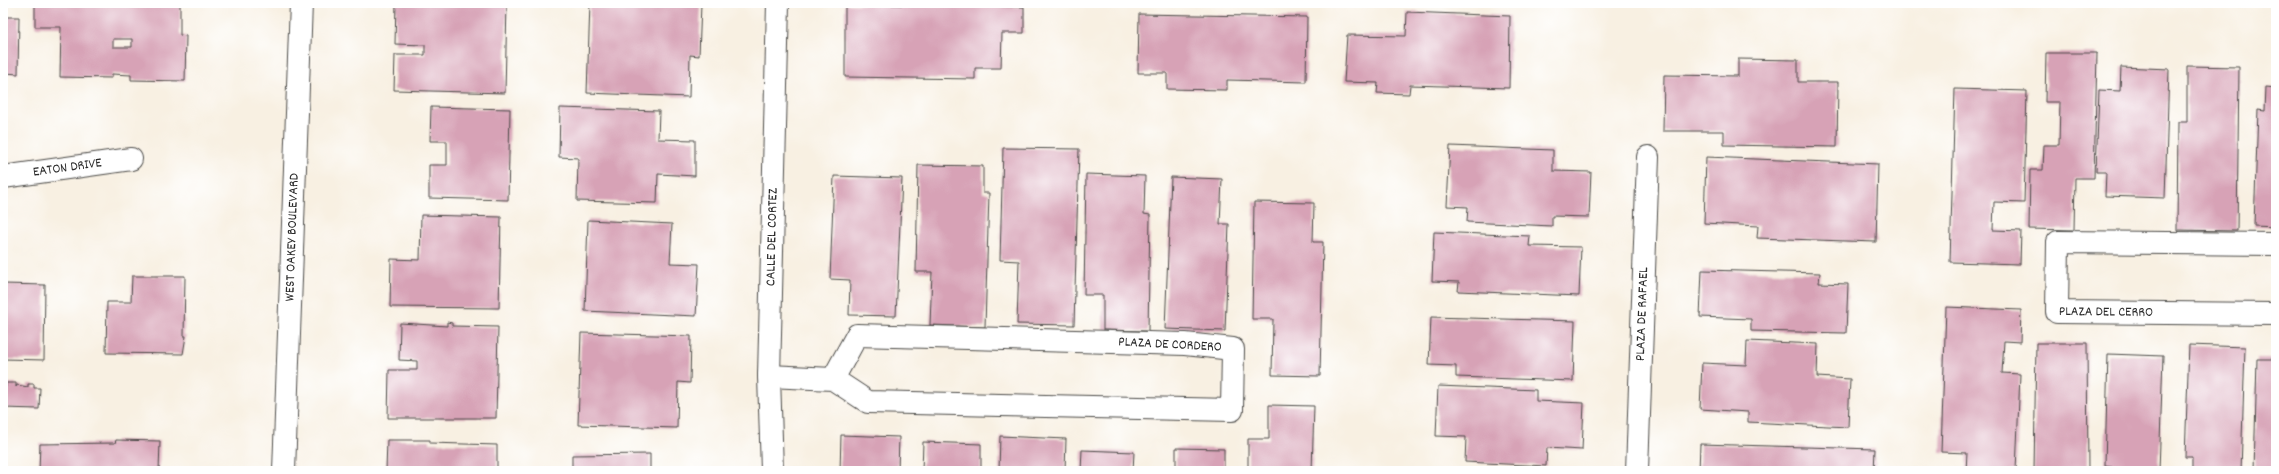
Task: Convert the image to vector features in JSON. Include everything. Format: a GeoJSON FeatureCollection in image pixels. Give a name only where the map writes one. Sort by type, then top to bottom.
{"type":"FeatureCollection","features":[{"type":"Feature","properties":{"kind":"street","name":"WEST OAKEY BOULEVARD"},"geometry":{"type":"LineString","coordinates":[[284,471],[301,3]]}},
{"type":"Feature","properties":{"kind":"street","name":"CALLE DEL CORTEZ"},"geometry":{"type":"LineString","coordinates":[[772,471],[769,376],[778,3]]}},
{"type":"Feature","properties":{"kind":"street","name":"PLAZA DE RAFAEL"},"geometry":{"type":"LineString","coordinates":[[1637,471],[1648,157]]}},
{"type":"Feature","properties":{"kind":"street","name":"EATON DRIVE"},"geometry":{"type":"LineString","coordinates":[[3,177],[131,159]]}},
{"type":"Feature","properties":{"kind":"street","name":"PLAZA DEL CERRO"},"geometry":{"type":"LineString","coordinates":[[2276,244],[2058,242],[2057,312],[2276,314]]}},
{"type":"Feature","properties":{"kind":"street","name":"PLAZA DE CORDERO"},"geometry":{"type":"LineString","coordinates":[[769,376],[832,379],[868,402],[1232,410],[1233,349],[1185,344],[857,335],[832,379]]}},
{"type":"Feature","properties":{"kind":"building"},"geometry":{"type":"Polygon","coordinates":[[[35,3],[180,3],[180,35],[186,36],[185,81],[131,80],[131,75],[112,74],[112,78],[60,77],[61,27],[35,27],[35,3]],[[113,39],[113,47],[132,47],[132,39],[113,39]]]}},
{"type":"Feature","properties":{"kind":"building"},"geometry":{"type":"Polygon","coordinates":[[[396,3],[507,3],[505,93],[394,90],[395,55],[425,55],[425,45],[395,44],[396,3]]]}},
{"type":"Feature","properties":{"kind":"building"},"geometry":{"type":"Polygon","coordinates":[[[590,3],[701,4],[699,56],[690,55],[689,97],[587,93],[590,3]]]}},
{"type":"Feature","properties":{"kind":"building"},"geometry":{"type":"Polygon","coordinates":[[[845,4],[1024,7],[1024,33],[1002,33],[1001,68],[975,68],[975,79],[845,77],[845,4]]]}},
{"type":"Feature","properties":{"kind":"building"},"geometry":{"type":"Polygon","coordinates":[[[1407,12],[1510,16],[1509,88],[1410,85],[1409,94],[1377,93],[1378,83],[1344,82],[1347,35],[1406,36],[1407,12]]]}},
{"type":"Feature","properties":{"kind":"building"},"geometry":{"type":"Polygon","coordinates":[[[1139,14],[1307,17],[1306,82],[1227,80],[1227,90],[1167,89],[1167,73],[1138,73],[1139,14]]]}},
{"type":"Feature","properties":{"kind":"building"},"geometry":{"type":"Polygon","coordinates":[[[3,17],[19,17],[18,74],[6,73],[6,76],[3,76],[3,17]]]}},
{"type":"Feature","properties":{"kind":"building"},"geometry":{"type":"Polygon","coordinates":[[[2046,53],[2097,53],[2094,178],[2075,178],[2074,230],[2029,229],[2030,170],[2043,170],[2044,145],[2059,145],[2060,102],[2045,102],[2046,53]]]}},
{"type":"Feature","properties":{"kind":"building"},"geometry":{"type":"Polygon","coordinates":[[[1738,59],[1798,60],[1798,82],[1838,82],[1837,147],[1724,145],[1724,131],[1663,131],[1664,75],[1738,76],[1738,59]]]}},
{"type":"Feature","properties":{"kind":"building"},"geometry":{"type":"Polygon","coordinates":[[[2187,66],[2239,67],[2237,231],[2177,230],[2178,122],[2187,122],[2187,66]]]}},
{"type":"Feature","properties":{"kind":"building"},"geometry":{"type":"Polygon","coordinates":[[[2121,67],[2169,69],[2165,198],[2105,196],[2106,172],[2096,172],[2099,90],[2120,91],[2121,67]]]}},
{"type":"Feature","properties":{"kind":"building"},"geometry":{"type":"Polygon","coordinates":[[[2266,87],[2276,88],[2276,227],[2254,226],[2258,110],[2265,111],[2266,87]]]}},
{"type":"Feature","properties":{"kind":"building"},"geometry":{"type":"Polygon","coordinates":[[[1955,89],[2027,91],[2024,203],[1994,202],[1993,230],[2021,231],[2020,264],[1950,262],[1955,89]]]}},
{"type":"Feature","properties":{"kind":"building"},"geometry":{"type":"Polygon","coordinates":[[[431,107],[510,109],[508,200],[429,198],[429,165],[447,165],[447,141],[430,141],[431,107]]]}},
{"type":"Feature","properties":{"kind":"building"},"geometry":{"type":"Polygon","coordinates":[[[560,108],[659,111],[658,139],[695,140],[695,176],[658,174],[657,203],[577,201],[578,158],[559,157],[560,108]]]}},
{"type":"Feature","properties":{"kind":"building"},"geometry":{"type":"Polygon","coordinates":[[[1450,146],[1553,150],[1553,171],[1591,172],[1589,217],[1552,216],[1552,226],[1467,222],[1468,207],[1447,206],[1450,146]]]}},
{"type":"Feature","properties":{"kind":"building"},"geometry":{"type":"Polygon","coordinates":[[[1003,148],[1079,149],[1074,325],[1017,324],[1019,261],[1000,260],[1003,148]]]}},
{"type":"Feature","properties":{"kind":"building"},"geometry":{"type":"Polygon","coordinates":[[[1706,157],[1878,164],[1876,242],[1757,238],[1758,226],[1704,223],[1706,157]]]}},
{"type":"Feature","properties":{"kind":"building"},"geometry":{"type":"Polygon","coordinates":[[[918,165],[983,166],[983,193],[989,193],[985,327],[930,325],[932,272],[916,272],[918,165]]]}},
{"type":"Feature","properties":{"kind":"building"},"geometry":{"type":"Polygon","coordinates":[[[1086,174],[1145,176],[1144,214],[1150,215],[1148,331],[1103,330],[1103,295],[1084,295],[1086,174]]]}},
{"type":"Feature","properties":{"kind":"building"},"geometry":{"type":"Polygon","coordinates":[[[834,176],[902,178],[896,316],[849,315],[850,280],[830,279],[834,176]]]}},
{"type":"Feature","properties":{"kind":"building"},"geometry":{"type":"Polygon","coordinates":[[[1171,177],[1222,179],[1220,224],[1229,224],[1225,331],[1165,329],[1171,177]]]}},
{"type":"Feature","properties":{"kind":"building"},"geometry":{"type":"Polygon","coordinates":[[[1254,202],[1314,203],[1313,242],[1323,242],[1320,376],[1272,375],[1273,319],[1252,319],[1254,202]]]}},
{"type":"Feature","properties":{"kind":"building"},"geometry":{"type":"Polygon","coordinates":[[[421,215],[501,217],[499,308],[390,307],[391,259],[420,260],[421,215]]]}},
{"type":"Feature","properties":{"kind":"building"},"geometry":{"type":"Polygon","coordinates":[[[588,220],[672,224],[670,263],[699,264],[696,316],[585,311],[588,220]]]}},
{"type":"Feature","properties":{"kind":"building"},"geometry":{"type":"Polygon","coordinates":[[[1434,232],[1530,236],[1529,246],[1581,247],[1579,296],[1458,291],[1459,282],[1432,281],[1434,232]]]}},
{"type":"Feature","properties":{"kind":"building"},"geometry":{"type":"Polygon","coordinates":[[[1702,270],[1820,273],[1819,283],[1848,284],[1846,333],[1751,331],[1751,319],[1700,317],[1702,270]]]}},
{"type":"Feature","properties":{"kind":"building"},"geometry":{"type":"Polygon","coordinates":[[[132,276],[185,276],[184,336],[186,336],[183,354],[106,353],[107,302],[131,302],[132,276]]]}},
{"type":"Feature","properties":{"kind":"building"},"geometry":{"type":"Polygon","coordinates":[[[3,284],[45,285],[44,360],[3,359],[3,284]]]}},
{"type":"Feature","properties":{"kind":"building"},"geometry":{"type":"Polygon","coordinates":[[[1946,307],[2021,310],[2020,342],[2004,341],[2002,373],[2020,374],[2016,471],[1966,471],[1967,453],[1941,452],[1946,307]]]}},
{"type":"Feature","properties":{"kind":"building"},"geometry":{"type":"Polygon","coordinates":[[[1431,317],[1575,321],[1573,381],[1456,377],[1456,366],[1429,365],[1431,317]]]}},
{"type":"Feature","properties":{"kind":"building"},"geometry":{"type":"Polygon","coordinates":[[[447,322],[452,323],[452,326],[498,327],[496,418],[388,418],[389,370],[417,370],[417,361],[399,360],[400,323],[447,326],[447,322]]]}},
{"type":"Feature","properties":{"kind":"building"},"geometry":{"type":"Polygon","coordinates":[[[581,333],[691,336],[690,383],[678,382],[677,428],[578,425],[581,333]]]}},
{"type":"Feature","properties":{"kind":"building"},"geometry":{"type":"Polygon","coordinates":[[[1747,341],[1818,344],[1817,377],[1850,379],[1848,427],[1748,422],[1748,412],[1700,409],[1702,363],[1746,365],[1747,341]]]}},
{"type":"Feature","properties":{"kind":"building"},"geometry":{"type":"Polygon","coordinates":[[[2036,343],[2087,343],[2088,471],[2034,471],[2036,343]]]}},
{"type":"Feature","properties":{"kind":"building"},"geometry":{"type":"Polygon","coordinates":[[[2189,345],[2245,347],[2241,471],[2192,471],[2192,457],[2185,457],[2189,345]]]}},
{"type":"Feature","properties":{"kind":"building"},"geometry":{"type":"Polygon","coordinates":[[[2108,354],[2163,356],[2159,471],[2111,471],[2111,466],[2105,465],[2108,354]]]}},
{"type":"Feature","properties":{"kind":"building"},"geometry":{"type":"Polygon","coordinates":[[[2257,359],[2276,359],[2276,471],[2254,471],[2257,359]]]}},
{"type":"Feature","properties":{"kind":"building"},"geometry":{"type":"Polygon","coordinates":[[[6,383],[16,383],[16,387],[17,385],[28,387],[28,384],[34,384],[34,388],[40,388],[39,409],[3,408],[3,387],[6,387],[6,383]]]}},
{"type":"Feature","properties":{"kind":"building"},"geometry":{"type":"Polygon","coordinates":[[[1438,386],[1536,390],[1536,401],[1584,403],[1582,450],[1547,448],[1546,466],[1465,462],[1466,437],[1436,436],[1438,386]]]}},
{"type":"Feature","properties":{"kind":"building"},"geometry":{"type":"Polygon","coordinates":[[[1269,405],[1314,406],[1312,471],[1248,471],[1248,439],[1269,439],[1269,405]]]}},
{"type":"Feature","properties":{"kind":"building"},"geometry":{"type":"Polygon","coordinates":[[[841,435],[899,437],[898,471],[840,471],[841,435]]]}},
{"type":"Feature","properties":{"kind":"building"},"geometry":{"type":"Polygon","coordinates":[[[1000,436],[1066,439],[1065,471],[999,471],[1000,436]]]}},
{"type":"Feature","properties":{"kind":"building"},"geometry":{"type":"Polygon","coordinates":[[[116,440],[160,441],[159,471],[39,471],[40,444],[115,443],[116,440]]]}},
{"type":"Feature","properties":{"kind":"building"},"geometry":{"type":"Polygon","coordinates":[[[387,440],[430,440],[430,443],[497,445],[497,471],[386,471],[387,440]]]}},
{"type":"Feature","properties":{"kind":"building"},"geometry":{"type":"Polygon","coordinates":[[[923,442],[981,444],[981,471],[922,471],[923,442]]]}},
{"type":"Feature","properties":{"kind":"building"},"geometry":{"type":"Polygon","coordinates":[[[1700,444],[1875,449],[1874,471],[1699,471],[1700,444]]]}},
{"type":"Feature","properties":{"kind":"building"},"geometry":{"type":"Polygon","coordinates":[[[1176,448],[1224,449],[1224,471],[1176,471],[1176,448]]]}},
{"type":"Feature","properties":{"kind":"building"},"geometry":{"type":"Polygon","coordinates":[[[1082,450],[1134,452],[1133,471],[1081,471],[1082,450]]]}},
{"type":"Feature","properties":{"kind":"building"},"geometry":{"type":"Polygon","coordinates":[[[650,454],[650,471],[572,471],[572,455],[650,454]]]}}]}
